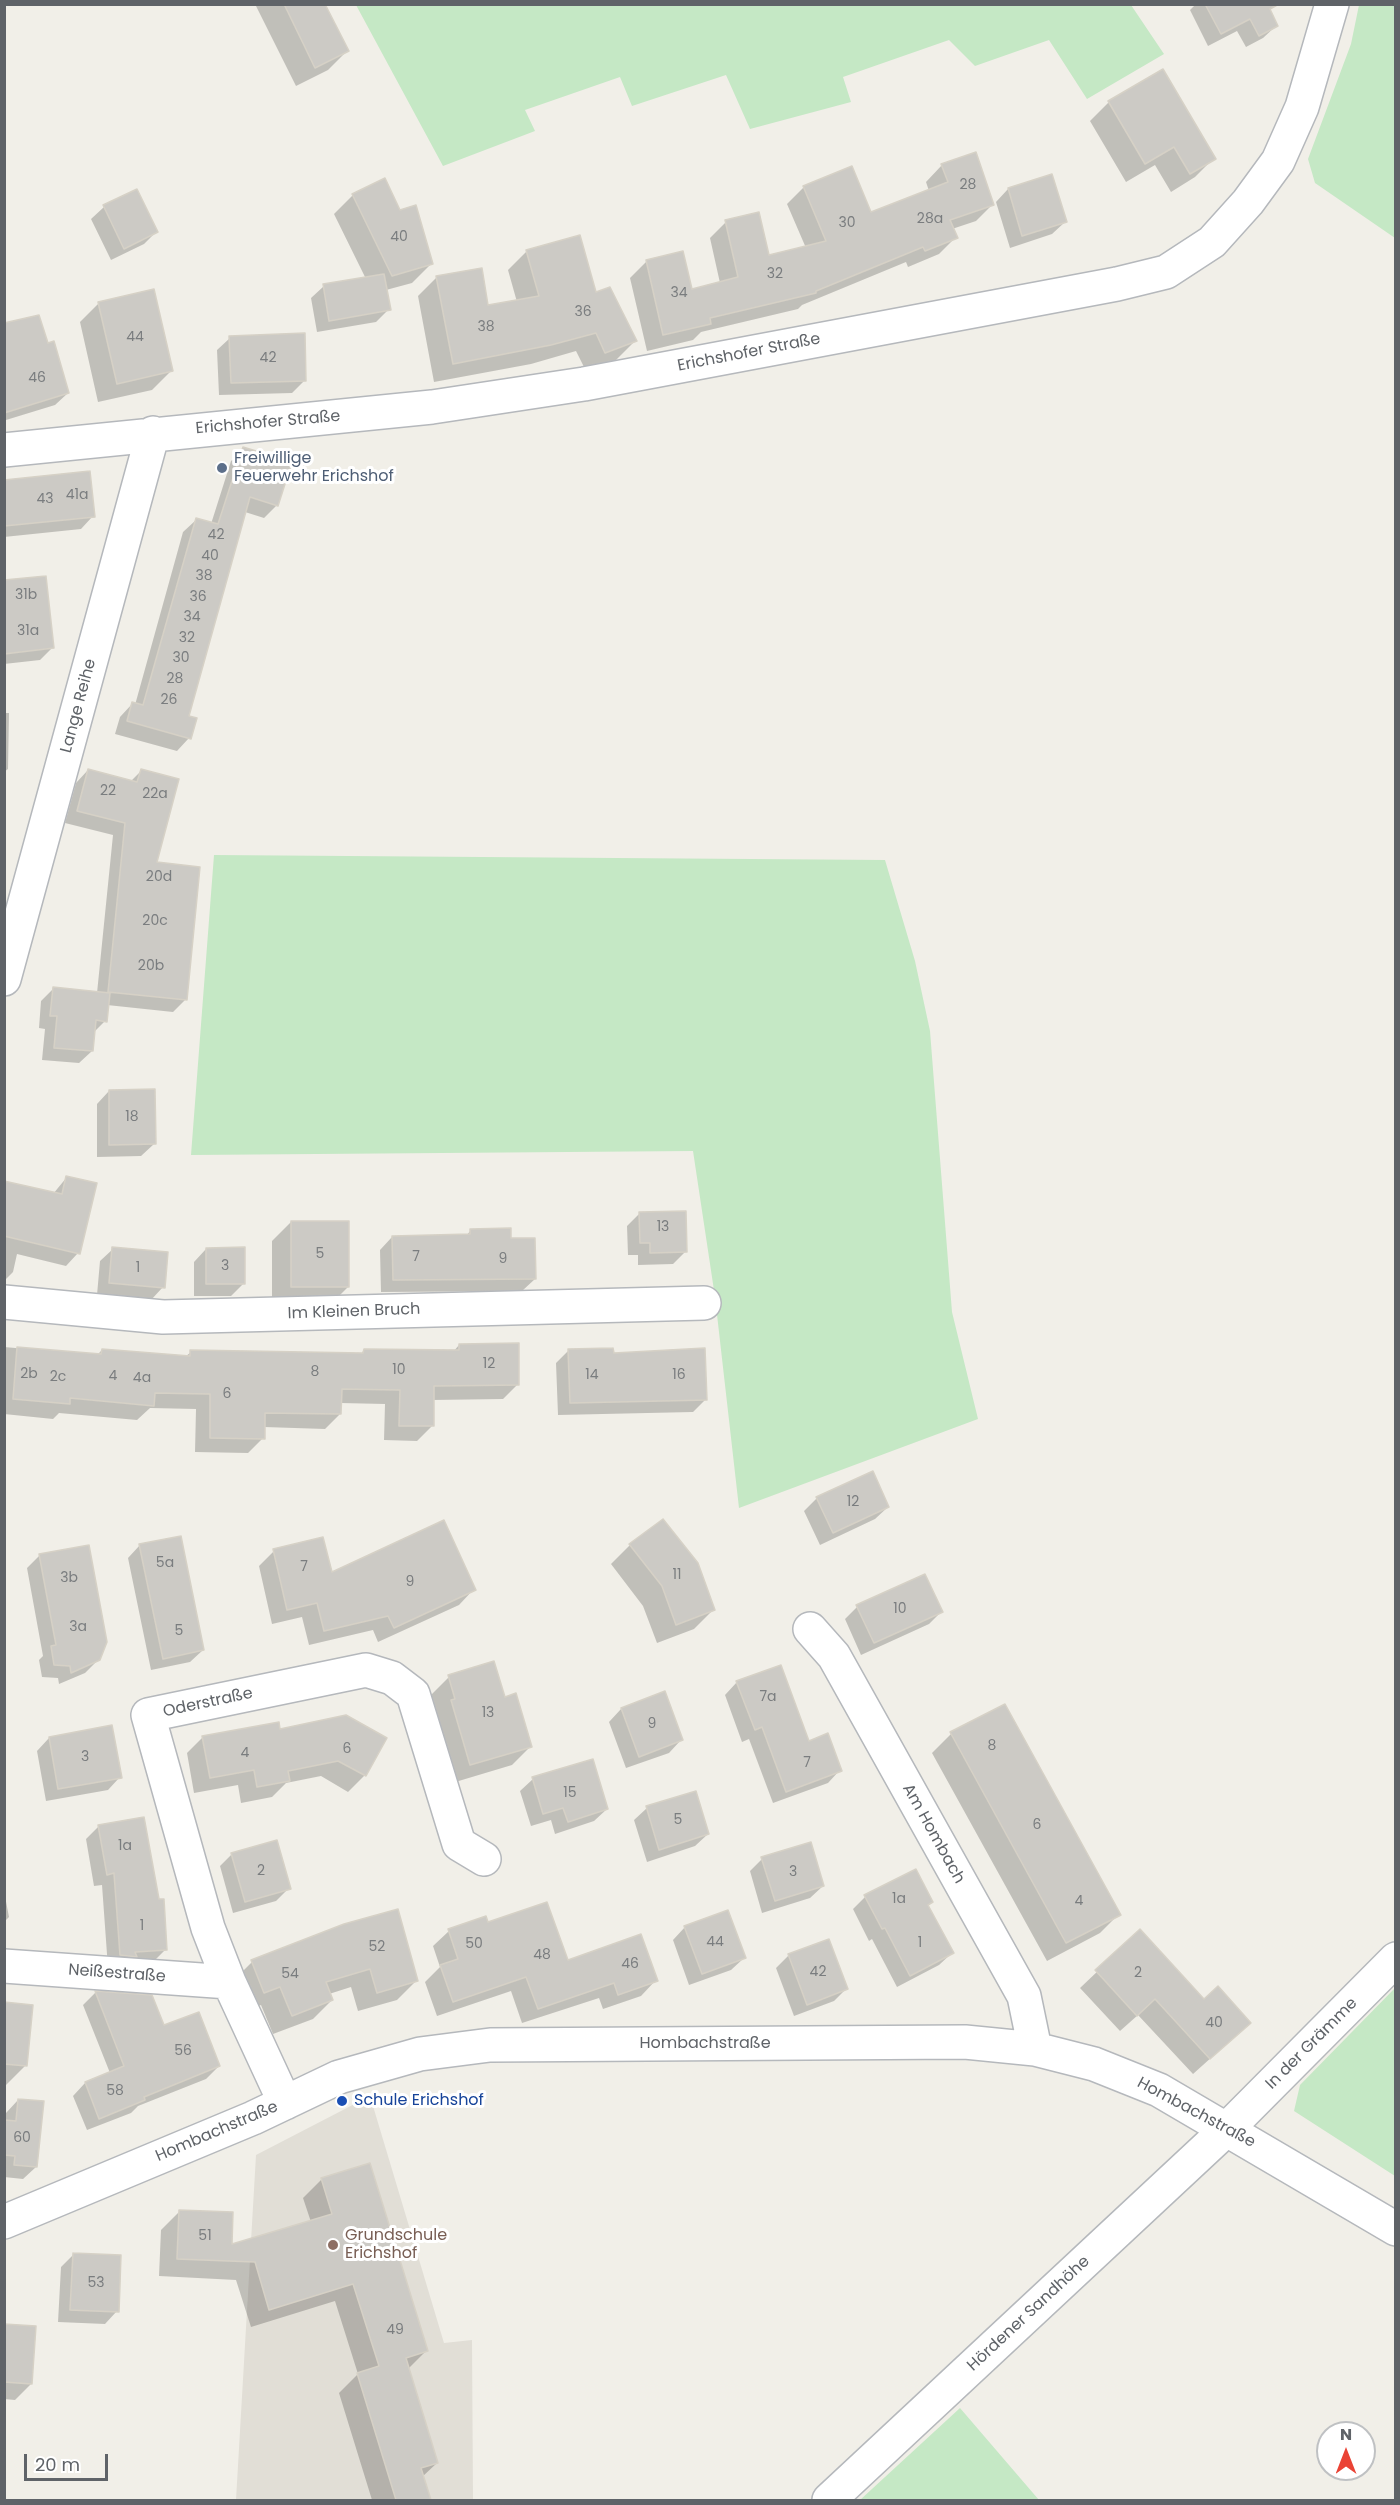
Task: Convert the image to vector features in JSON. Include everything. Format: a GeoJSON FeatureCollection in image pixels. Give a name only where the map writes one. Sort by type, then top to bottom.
{"type":"FeatureCollection","features":[{"type":"Feature","properties":{"kind":"street","name":"Erichshofer Straße"},"geometry":{"type":"LineString","coordinates":[[4,450],[153,433],[432,407],[584,384],[1106,286],[1166,272],[1212,242],[1248,202],[1278,161],[1302,107],[1332,4]]}},
{"type":"Feature","properties":{"kind":"street","name":"Lange Reihe"},"geometry":{"type":"LineString","coordinates":[[4,979],[153,433]]}},
{"type":"Feature","properties":{"kind":"street","name":"Im Kleinen Bruch"},"geometry":{"type":"LineString","coordinates":[[4,1302],[163,1317],[704,1303]]}},
{"type":"Feature","properties":{"kind":"street","name":"Am Hombach"},"geometry":{"type":"LineString","coordinates":[[810,1629],[834,1656],[1023,1996],[1035,2049]]}},
{"type":"Feature","properties":{"kind":"street","name":"Oderstraße"},"geometry":{"type":"LineString","coordinates":[[285,2103],[229,1982],[208,1928],[148,1716],[366,1670],[392,1678],[413,1694],[459,1844],[484,1859]]}},
{"type":"Feature","properties":{"kind":"street","name":"In der Grämme"},"geometry":{"type":"LineString","coordinates":[[1228,2128],[1395,1959]]}},
{"type":"Feature","properties":{"kind":"street","name":"Neißestraße"},"geometry":{"type":"LineString","coordinates":[[4,1966],[229,1982]]}},
{"type":"Feature","properties":{"kind":"street","name":"Hombachstraße"},"geometry":{"type":"LineString","coordinates":[[4,2222],[285,2103],[339,2077],[420,2054],[490,2045],[965,2042],[1035,2049],[1094,2064],[1159,2090],[1228,2128],[1395,2229]]}},
{"type":"Feature","properties":{"kind":"street","name":"Hördener Sandhöhe"},"geometry":{"type":"LineString","coordinates":[[830,2500],[1228,2128]]}},
{"type":"Feature","properties":{"kind":"shaded area","name":"Grundschule Erichshof"},"geometry":{"type":"Polygon","coordinates":[[[370,2096],[444,2343],[472,2340],[473,2500],[236,2500],[256,2155],[370,2096]]]}},
{"type":"Feature","properties":{"kind":"green space"},"geometry":{"type":"Polygon","coordinates":[[[356,5],[1131,5],[1164,54],[1087,99],[1049,40],[975,66],[949,40],[843,77],[851,102],[750,129],[726,75],[632,106],[620,77],[525,110],[535,131],[443,166],[356,5]]]}},
{"type":"Feature","properties":{"kind":"green space"},"geometry":{"type":"Polygon","coordinates":[[[1359,5],[1395,5],[1395,238],[1315,183],[1308,159],[1351,44],[1359,5]]]}},
{"type":"Feature","properties":{"kind":"green space"},"geometry":{"type":"Polygon","coordinates":[[[214,855],[885,860],[915,961],[930,1031],[952,1312],[978,1419],[739,1508],[715,1297],[693,1151],[191,1155],[214,855]]]}},
{"type":"Feature","properties":{"kind":"green space"},"geometry":{"type":"Polygon","coordinates":[[[1395,1988],[1395,2176],[1294,2111],[1300,2085],[1395,1988]]]}},
{"type":"Feature","properties":{"kind":"green space"},"geometry":{"type":"Polygon","coordinates":[[[960,2408],[1039,2500],[860,2500],[960,2408]]]}},
{"type":"Feature","properties":{"kind":"building"},"geometry":{"type":"Polygon","coordinates":[[[284,4],[325,4],[349,51],[315,68],[284,4]]]}},
{"type":"Feature","properties":{"kind":"building"},"geometry":{"type":"Polygon","coordinates":[[[1205,4],[1279,4],[1270,9],[1278,26],[1259,36],[1250,19],[1221,34],[1205,4]]]}},
{"type":"Feature","properties":{"kind":"building"},"geometry":{"type":"Polygon","coordinates":[[[1163,69],[1216,159],[1190,174],[1174,147],[1145,164],[1108,101],[1163,69]]]}},
{"type":"Feature","properties":{"kind":"building"},"geometry":{"type":"Polygon","coordinates":[[[976,152],[994,205],[950,220],[958,238],[925,251],[923,247],[816,291],[816,293],[710,318],[711,324],[663,335],[646,260],[683,251],[692,289],[738,277],[725,220],[759,212],[769,255],[826,241],[803,186],[852,166],[871,212],[948,182],[941,164],[976,152]]]}},
{"type":"Feature","properties":{"kind":"building"},"geometry":{"type":"Polygon","coordinates":[[[1052,174],[1067,222],[1022,236],[1008,188],[1052,174]]]}},
{"type":"Feature","properties":{"kind":"building"},"geometry":{"type":"Polygon","coordinates":[[[385,178],[400,210],[416,205],[433,264],[392,276],[352,194],[385,178]]]}},
{"type":"Feature","properties":{"kind":"building"},"geometry":{"type":"Polygon","coordinates":[[[137,189],[158,232],[124,249],[103,205],[137,189]]]}},
{"type":"Feature","properties":{"kind":"building"},"geometry":{"type":"Polygon","coordinates":[[[580,235],[596,292],[610,287],[637,341],[605,353],[596,333],[551,345],[453,364],[436,276],[482,268],[488,305],[539,296],[526,250],[580,235]]]}},
{"type":"Feature","properties":{"kind":"building"},"geometry":{"type":"Polygon","coordinates":[[[384,274],[391,310],[329,321],[323,284],[384,274]]]}},
{"type":"Feature","properties":{"kind":"building"},"geometry":{"type":"Polygon","coordinates":[[[154,289],[173,371],[117,384],[98,302],[154,289]]]}},
{"type":"Feature","properties":{"kind":"building"},"geometry":{"type":"Polygon","coordinates":[[[39,315],[48,343],[54,341],[69,393],[4,413],[4,323],[39,315]]]}},
{"type":"Feature","properties":{"kind":"building"},"geometry":{"type":"Polygon","coordinates":[[[305,333],[306,381],[231,383],[229,336],[305,333]]]}},
{"type":"Feature","properties":{"kind":"building"},"geometry":{"type":"Polygon","coordinates":[[[243,447],[292,462],[278,506],[250,497],[189,716],[197,718],[191,739],[127,721],[132,702],[143,705],[196,518],[218,524],[243,447]]]}},
{"type":"Feature","properties":{"kind":"building"},"geometry":{"type":"Polygon","coordinates":[[[90,471],[95,517],[4,526],[4,480],[90,471]]]}},
{"type":"Feature","properties":{"kind":"building"},"geometry":{"type":"Polygon","coordinates":[[[46,576],[54,648],[4,654],[4,580],[46,576]]]}},
{"type":"Feature","properties":{"kind":"building"},"geometry":{"type":"Polygon","coordinates":[[[88,769],[137,782],[141,769],[179,779],[157,862],[200,867],[187,1000],[108,992],[125,823],[77,811],[88,769]]]}},
{"type":"Feature","properties":{"kind":"building"},"geometry":{"type":"Polygon","coordinates":[[[53,987],[110,993],[107,1022],[96,1020],[93,1051],[54,1048],[57,1016],[50,1016],[53,987]]]}},
{"type":"Feature","properties":{"kind":"building"},"geometry":{"type":"Polygon","coordinates":[[[155,1089],[156,1144],[109,1145],[109,1090],[155,1089]]]}},
{"type":"Feature","properties":{"kind":"building"},"geometry":{"type":"Polygon","coordinates":[[[66,1176],[97,1183],[80,1254],[4,1236],[4,1181],[62,1194],[66,1176]]]}},
{"type":"Feature","properties":{"kind":"building"},"geometry":{"type":"Polygon","coordinates":[[[686,1211],[687,1252],[650,1253],[650,1243],[640,1243],[639,1212],[686,1211]]]}},
{"type":"Feature","properties":{"kind":"building"},"geometry":{"type":"Polygon","coordinates":[[[291,1221],[349,1221],[349,1287],[291,1287],[291,1221]]]}},
{"type":"Feature","properties":{"kind":"building"},"geometry":{"type":"Polygon","coordinates":[[[511,1228],[511,1238],[535,1238],[536,1279],[393,1280],[392,1236],[470,1234],[470,1229],[511,1228]]]}},
{"type":"Feature","properties":{"kind":"building"},"geometry":{"type":"Polygon","coordinates":[[[112,1247],[168,1252],[165,1288],[109,1283],[112,1247]]]}},
{"type":"Feature","properties":{"kind":"building"},"geometry":{"type":"Polygon","coordinates":[[[245,1247],[245,1284],[206,1284],[206,1248],[245,1247]]]}},
{"type":"Feature","properties":{"kind":"building"},"geometry":{"type":"Polygon","coordinates":[[[519,1343],[519,1385],[434,1386],[434,1426],[399,1426],[400,1390],[342,1389],[341,1414],[265,1413],[265,1439],[210,1438],[210,1394],[155,1393],[154,1406],[70,1398],[70,1404],[13,1399],[17,1347],[101,1354],[102,1349],[190,1356],[190,1350],[363,1353],[364,1349],[459,1350],[459,1344],[519,1343]]]}},
{"type":"Feature","properties":{"kind":"building"},"geometry":{"type":"Polygon","coordinates":[[[613,1348],[614,1353],[705,1348],[707,1400],[570,1403],[568,1349],[613,1348]]]}},
{"type":"Feature","properties":{"kind":"building"},"geometry":{"type":"Polygon","coordinates":[[[873,1471],[889,1507],[833,1533],[816,1497],[873,1471]]]}},
{"type":"Feature","properties":{"kind":"building"},"geometry":{"type":"Polygon","coordinates":[[[663,1519],[698,1563],[715,1610],[676,1625],[662,1586],[629,1544],[663,1519]]]}},
{"type":"Feature","properties":{"kind":"building"},"geometry":{"type":"Polygon","coordinates":[[[444,1520],[476,1590],[394,1628],[388,1616],[324,1631],[317,1603],[287,1610],[273,1549],[323,1537],[332,1572],[444,1520]]]}},
{"type":"Feature","properties":{"kind":"building"},"geometry":{"type":"Polygon","coordinates":[[[181,1536],[204,1650],[163,1659],[139,1544],[181,1536]]]}},
{"type":"Feature","properties":{"kind":"building"},"geometry":{"type":"Polygon","coordinates":[[[89,1545],[107,1642],[100,1660],[71,1673],[70,1666],[54,1665],[51,1646],[56,1645],[39,1554],[89,1545]]]}},
{"type":"Feature","properties":{"kind":"building"},"geometry":{"type":"Polygon","coordinates":[[[925,1574],[943,1612],[874,1643],[856,1605],[925,1574]]]}},
{"type":"Feature","properties":{"kind":"building"},"geometry":{"type":"Polygon","coordinates":[[[494,1661],[505,1697],[516,1693],[532,1747],[470,1765],[451,1700],[455,1699],[448,1675],[494,1661]]]}},
{"type":"Feature","properties":{"kind":"building"},"geometry":{"type":"Polygon","coordinates":[[[781,1665],[809,1741],[828,1733],[842,1771],[786,1792],[762,1727],[755,1730],[736,1681],[781,1665]]]}},
{"type":"Feature","properties":{"kind":"building"},"geometry":{"type":"Polygon","coordinates":[[[665,1691],[683,1740],[639,1757],[621,1708],[665,1691]]]}},
{"type":"Feature","properties":{"kind":"building"},"geometry":{"type":"Polygon","coordinates":[[[1005,1704],[1121,1915],[1066,1943],[950,1732],[1005,1704]]]}},
{"type":"Feature","properties":{"kind":"building"},"geometry":{"type":"Polygon","coordinates":[[[346,1715],[387,1738],[366,1776],[338,1761],[288,1771],[290,1781],[257,1787],[254,1770],[210,1778],[202,1736],[279,1722],[280,1729],[346,1715]]]}},
{"type":"Feature","properties":{"kind":"building"},"geometry":{"type":"Polygon","coordinates":[[[112,1725],[122,1778],[58,1789],[49,1737],[112,1725]]]}},
{"type":"Feature","properties":{"kind":"building"},"geometry":{"type":"Polygon","coordinates":[[[593,1759],[608,1809],[568,1822],[563,1808],[543,1814],[532,1777],[593,1759]]]}},
{"type":"Feature","properties":{"kind":"building"},"geometry":{"type":"Polygon","coordinates":[[[696,1791],[709,1834],[659,1850],[646,1806],[696,1791]]]}},
{"type":"Feature","properties":{"kind":"building"},"geometry":{"type":"Polygon","coordinates":[[[144,1817],[159,1899],[164,1899],[167,1950],[135,1952],[137,1957],[120,1955],[114,1873],[107,1875],[98,1825],[144,1817]]]}},
{"type":"Feature","properties":{"kind":"building"},"geometry":{"type":"Polygon","coordinates":[[[277,1840],[291,1889],[245,1902],[231,1853],[277,1840]]]}},
{"type":"Feature","properties":{"kind":"building"},"geometry":{"type":"Polygon","coordinates":[[[811,1842],[824,1886],[775,1901],[761,1857],[811,1842]]]}},
{"type":"Feature","properties":{"kind":"building"},"geometry":{"type":"Polygon","coordinates":[[[916,1869],[933,1902],[928,1905],[954,1953],[910,1976],[885,1928],[882,1929],[864,1895],[916,1869]]]}},
{"type":"Feature","properties":{"kind":"building"},"geometry":{"type":"Polygon","coordinates":[[[547,1902],[568,1960],[641,1934],[658,1981],[618,1995],[614,1983],[538,2009],[526,1977],[453,2002],[440,1965],[458,1959],[448,1929],[486,1916],[488,1922],[547,1902]]]}},
{"type":"Feature","properties":{"kind":"building"},"geometry":{"type":"Polygon","coordinates":[[[398,1909],[418,1981],[377,1993],[370,1969],[326,1982],[333,2000],[292,2016],[280,1987],[264,1993],[251,1960],[344,1924],[398,1909]]]}},
{"type":"Feature","properties":{"kind":"building"},"geometry":{"type":"Polygon","coordinates":[[[728,1910],[746,1958],[702,1974],[684,1926],[728,1910]]]}},
{"type":"Feature","properties":{"kind":"building"},"geometry":{"type":"Polygon","coordinates":[[[1140,1929],[1204,1999],[1218,1986],[1251,2023],[1210,2059],[1155,1999],[1137,2016],[1095,1970],[1140,1929]]]}},
{"type":"Feature","properties":{"kind":"building"},"geometry":{"type":"Polygon","coordinates":[[[829,1939],[848,1989],[807,2005],[788,1954],[829,1939]]]}},
{"type":"Feature","properties":{"kind":"building"},"geometry":{"type":"Polygon","coordinates":[[[95,1991],[152,1995],[164,2025],[199,2012],[220,2066],[144,2097],[145,2100],[99,2119],[85,2082],[124,2066],[95,1991]]]}},
{"type":"Feature","properties":{"kind":"building"},"geometry":{"type":"Polygon","coordinates":[[[4,2002],[33,2005],[27,2066],[4,2064],[4,2002]]]}},
{"type":"Feature","properties":{"kind":"building"},"geometry":{"type":"Polygon","coordinates":[[[18,2099],[44,2101],[37,2167],[14,2165],[15,2156],[4,2155],[4,2120],[16,2121],[18,2099]]]}},
{"type":"Feature","properties":{"kind":"building"},"geometry":{"type":"Polygon","coordinates":[[[370,2163],[428,2351],[406,2358],[438,2463],[421,2468],[431,2500],[396,2500],[357,2373],[379,2366],[353,2284],[269,2310],[255,2262],[177,2259],[179,2210],[233,2212],[232,2244],[332,2214],[321,2178],[370,2163]]]}},
{"type":"Feature","properties":{"kind":"building"},"geometry":{"type":"Polygon","coordinates":[[[73,2253],[121,2255],[119,2312],[70,2310],[73,2253]]]}},
{"type":"Feature","properties":{"kind":"building"},"geometry":{"type":"Polygon","coordinates":[[[4,2324],[36,2326],[32,2384],[4,2382],[4,2324]]]}},
{"type":"Feature","properties":{"kind":"place","name":"Freiwillige Feuerwehr Erichshof"},"geometry":{"type":"Point","coordinates":[222,468]}},
{"type":"Feature","properties":{"kind":"place","name":"Schule Erichshof"},"geometry":{"type":"Point","coordinates":[342,2101]}},
{"type":"Feature","properties":{"kind":"place","name":"Grundschule Erichshof"},"geometry":{"type":"Point","coordinates":[333,2245]}}]}
